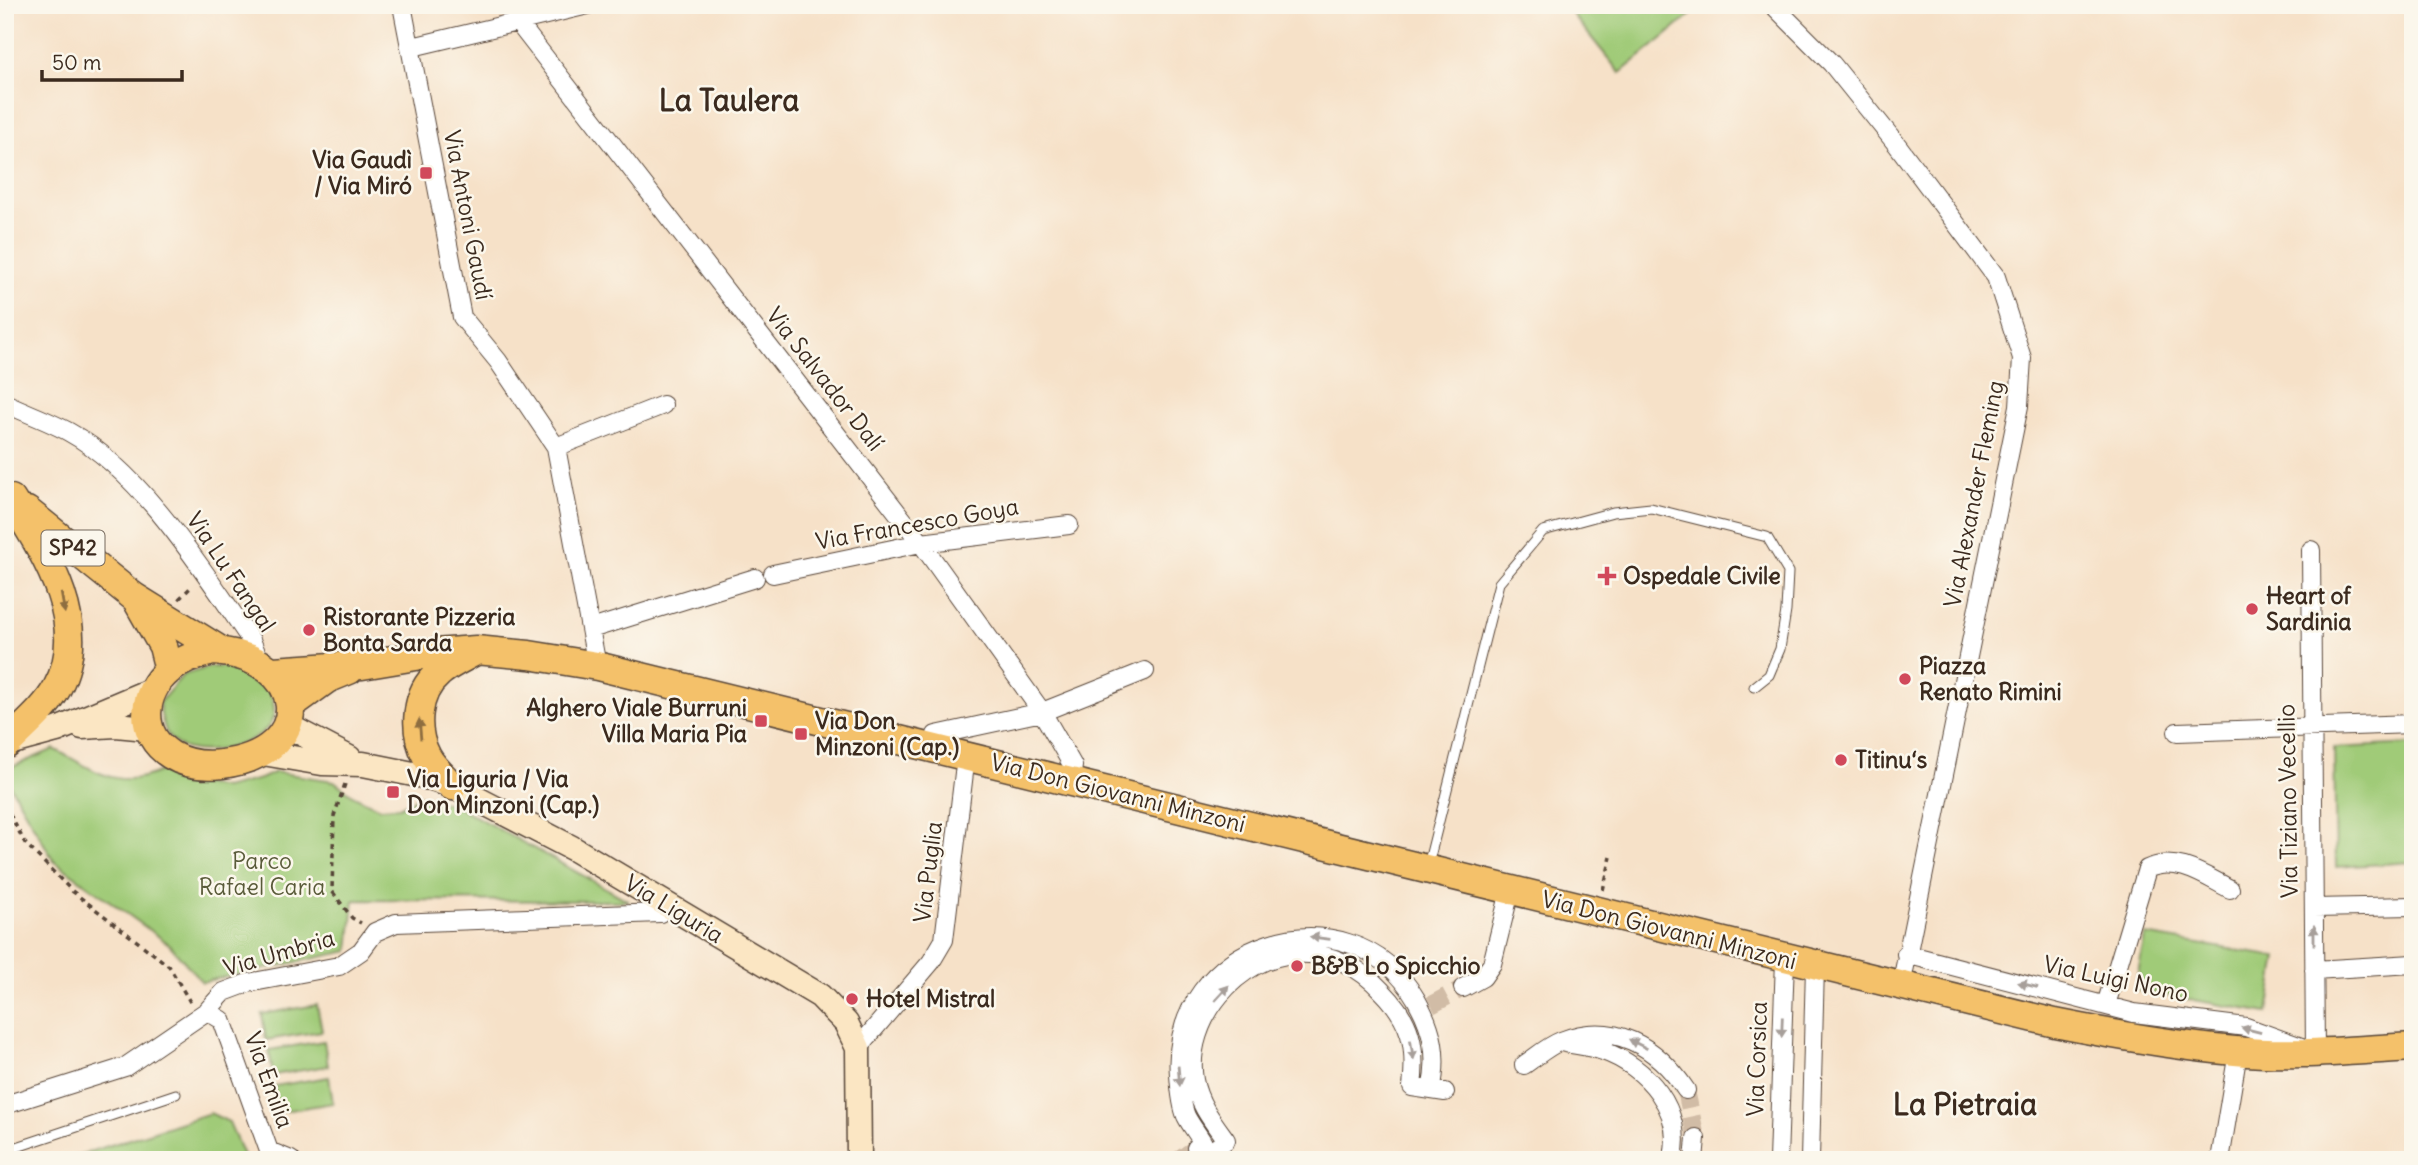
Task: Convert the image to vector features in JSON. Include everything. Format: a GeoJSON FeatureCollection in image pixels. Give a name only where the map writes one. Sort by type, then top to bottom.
{"type":"FeatureCollection","features":[{"type":"Feature","properties":{"kind":"main road","name":"SP42"},"geometry":{"type":"LineString","coordinates":[[8,497],[134,597],[221,651]]}},
{"type":"Feature","properties":{"kind":"main road"},"geometry":{"type":"LineString","coordinates":[[6,744],[42,709],[58,686],[68,653],[59,581],[8,497]]}},
{"type":"Feature","properties":{"kind":"main road","name":"SP42"},"geometry":{"type":"LineString","coordinates":[[134,597],[163,646],[162,680]]}},
{"type":"Feature","properties":{"kind":"main road"},"geometry":{"type":"LineString","coordinates":[[452,786],[428,759],[419,734],[420,703],[430,682],[440,671],[476,650]]}},
{"type":"Feature","properties":{"kind":"main road","name":"Via Don Giovanni Minzoni"},"geometry":{"type":"LineString","coordinates":[[266,667],[362,665],[434,653],[476,650],[597,666],[1071,780],[1784,959],[2055,1023],[2128,1037],[2238,1052],[2315,1052],[2413,1047]]}},
{"type":"Feature","properties":{"kind":"main road"},"geometry":{"type":"LineString","coordinates":[[221,651],[237,653],[266,667],[281,680],[288,715],[263,753],[242,761],[196,765],[170,755],[154,741],[147,728],[146,711],[162,680],[197,655],[221,651]]}},
{"type":"Feature","properties":{"kind":"main road","name":"Via Don Giovanni Minzoni"},"geometry":{"type":"LineString","coordinates":[[288,715],[327,679],[362,665]]}},
{"type":"Feature","properties":{"kind":"street","name":"Via Antoni Gaudí"},"geometry":{"type":"LineString","coordinates":[[402,5],[462,317],[498,362],[556,447],[597,666]]}},
{"type":"Feature","properties":{"kind":"street"},"geometry":{"type":"LineString","coordinates":[[412,47],[516,20],[588,5]]}},
{"type":"Feature","properties":{"kind":"street","name":"Via Alexander Fleming"},"geometry":{"type":"LineString","coordinates":[[1773,5],[1840,74],[1996,277],[2022,358],[2019,406],[1901,986]]}},
{"type":"Feature","properties":{"kind":"street","name":"Via Salvador Dalí"},"geometry":{"type":"LineString","coordinates":[[516,20],[921,543],[1042,712],[1073,765],[1071,780]]}},
{"type":"Feature","properties":{"kind":"street","name":"Via Lu Fangal"},"geometry":{"type":"LineString","coordinates":[[5,403],[71,433],[113,466],[159,510],[251,640],[266,667]]}},
{"type":"Feature","properties":{"kind":"street"},"geometry":{"type":"LineString","coordinates":[[556,447],[663,405]]}},
{"type":"Feature","properties":{"kind":"street","name":"Via Francesco Goya"},"geometry":{"type":"LineString","coordinates":[[591,629],[764,576],[921,543],[1069,525]]}},
{"type":"Feature","properties":{"kind":"street","name":"Via Tiziano Vecellio"},"geometry":{"type":"LineString","coordinates":[[2311,550],[2315,1052]]}},
{"type":"Feature","properties":{"kind":"street","name":"Via Don Giovanni Minzoni"},"geometry":{"type":"LineString","coordinates":[[934,747],[936,735],[1042,712],[1145,670]]}},
{"type":"Feature","properties":{"kind":"street"},"geometry":{"type":"LineString","coordinates":[[57,730],[162,680]]}},
{"type":"Feature","properties":{"kind":"street","name":"Via Liguria"},"geometry":{"type":"LineString","coordinates":[[288,715],[355,769]]}},
{"type":"Feature","properties":{"kind":"street"},"geometry":{"type":"LineString","coordinates":[[2177,732],[2413,724]]}},
{"type":"Feature","properties":{"kind":"street"},"geometry":{"type":"LineString","coordinates":[[6,744],[57,730],[97,725],[147,728]]}},
{"type":"Feature","properties":{"kind":"street","name":"Via Liguria"},"geometry":{"type":"LineString","coordinates":[[263,753],[355,769],[423,776],[452,786],[572,848],[820,996],[846,1023],[858,1048],[859,1160]]}},
{"type":"Feature","properties":{"kind":"street","name":"Via Puglia"},"geometry":{"type":"LineString","coordinates":[[858,1048],[931,962],[944,940],[966,756]]}},
{"type":"Feature","properties":{"kind":"street"},"geometry":{"type":"LineString","coordinates":[[2106,1005],[2147,869],[2163,864],[2191,868],[2230,889]]}},
{"type":"Feature","properties":{"kind":"street"},"geometry":{"type":"LineString","coordinates":[[1463,988],[1483,977],[1492,964],[1510,891]]}},
{"type":"Feature","properties":{"kind":"street","name":"Via Umbria"},"geometry":{"type":"LineString","coordinates":[[5,1105],[124,1067],[224,992],[248,983],[340,966],[361,951],[375,932],[397,923],[660,913],[667,904]]}},
{"type":"Feature","properties":{"kind":"street"},"geometry":{"type":"LineString","coordinates":[[2314,908],[2413,906]]}},
{"type":"Feature","properties":{"kind":"street"},"geometry":{"type":"LineString","coordinates":[[1317,936],[1362,946],[1381,957],[1407,983],[1426,1008],[1436,1044],[1438,1091],[1412,1087],[1415,1067],[1405,1018],[1366,973],[1340,960],[1297,954],[1256,965],[1230,984],[1209,1007],[1199,1031],[1194,1078],[1208,1114],[1226,1140],[1200,1152],[1203,1143],[1185,1115],[1177,1052],[1193,1000],[1213,974],[1280,939],[1317,936]]}},
{"type":"Feature","properties":{"kind":"street","name":"Via Luigi Nono"},"geometry":{"type":"LineString","coordinates":[[1906,954],[2134,1013],[2246,1027],[2315,1052]]}},
{"type":"Feature","properties":{"kind":"street","name":"Via Corsica"},"geometry":{"type":"LineString","coordinates":[[1778,1160],[1784,959]]}},
{"type":"Feature","properties":{"kind":"street"},"geometry":{"type":"LineString","coordinates":[[2314,970],[2413,964]]}},
{"type":"Feature","properties":{"kind":"street"},"geometry":{"type":"LineString","coordinates":[[1810,1160],[1815,966]]}},
{"type":"Feature","properties":{"kind":"street","name":"Via Emilia"},"geometry":{"type":"LineString","coordinates":[[200,1008],[222,1020],[268,1151],[291,1160]]}},
{"type":"Feature","properties":{"kind":"street"},"geometry":{"type":"LineString","coordinates":[[1405,1018],[1426,1008]]}},
{"type":"Feature","properties":{"kind":"street"},"geometry":{"type":"LineString","coordinates":[[1524,1065],[1559,1042],[1588,1032],[1614,1034],[1641,1043],[1665,1063],[1686,1090]]}},
{"type":"Feature","properties":{"kind":"street"},"geometry":{"type":"LineString","coordinates":[[1559,1042],[1603,1051],[1645,1075],[1660,1094],[1672,1120],[1672,1160]]}},
{"type":"Feature","properties":{"kind":"street"},"geometry":{"type":"LineString","coordinates":[[2220,1160],[2238,1052]]}},
{"type":"Feature","properties":{"kind":"street"},"geometry":{"type":"LineString","coordinates":[[1694,1160],[1696,1138]]}},
{"type":"Feature","properties":{"kind":"lane"},"geometry":{"type":"LineString","coordinates":[[1427,870],[1499,583],[1543,531],[1613,512],[1651,509],[1767,537],[1788,572],[1786,611],[1780,649],[1769,675],[1754,687]]}},
{"type":"Feature","properties":{"kind":"lane"},"geometry":{"type":"LineString","coordinates":[[5,1151],[176,1094]]}},
{"type":"Feature","properties":{"kind":"path"},"geometry":{"type":"LineString","coordinates":[[163,614],[205,574]]}},
{"type":"Feature","properties":{"kind":"path"},"geometry":{"type":"LineString","coordinates":[[352,918],[332,891],[334,816],[355,769]]}},
{"type":"Feature","properties":{"kind":"path"},"geometry":{"type":"LineString","coordinates":[[5,805],[25,843],[72,891],[169,967],[200,1008]]}},
{"type":"Feature","properties":{"kind":"path"},"geometry":{"type":"LineString","coordinates":[[1603,892],[1611,857]]}},
{"type":"Feature","properties":{"kind":"green space"},"geometry":{"type":"Polygon","coordinates":[[[1565,5],[1703,5],[1620,73],[1565,5]]]}},
{"type":"Feature","properties":{"kind":"green space"},"geometry":{"type":"Polygon","coordinates":[[[210,667],[239,668],[259,678],[273,703],[272,721],[257,736],[231,747],[201,751],[188,749],[176,744],[168,735],[159,703],[183,675],[210,667]]]}},
{"type":"Feature","properties":{"kind":"green space"},"geometry":{"type":"Polygon","coordinates":[[[2413,744],[2413,862],[2336,867],[2334,748],[2413,744]]]}},
{"type":"Feature","properties":{"kind":"green space","name":"Parco Rafael Caria"},"geometry":{"type":"Polygon","coordinates":[[[54,749],[94,771],[119,779],[147,776],[163,770],[194,782],[224,788],[260,779],[275,772],[334,781],[354,796],[379,808],[399,807],[420,796],[455,805],[629,901],[354,900],[349,951],[202,982],[169,944],[54,861],[5,777],[5,770],[54,749]]]}},
{"type":"Feature","properties":{"kind":"green space"},"geometry":{"type":"Polygon","coordinates":[[[2145,935],[2277,957],[2268,1013],[2135,990],[2145,935]]]}},
{"type":"Feature","properties":{"kind":"green space"},"geometry":{"type":"Polygon","coordinates":[[[317,1005],[322,1031],[266,1040],[262,1014],[317,1005]]]}},
{"type":"Feature","properties":{"kind":"green space"},"geometry":{"type":"Polygon","coordinates":[[[324,1041],[328,1066],[273,1075],[269,1050],[324,1041]]]}},
{"type":"Feature","properties":{"kind":"green space"},"geometry":{"type":"Polygon","coordinates":[[[329,1077],[333,1103],[278,1112],[274,1086],[329,1077]]]}},
{"type":"Feature","properties":{"kind":"green space"},"geometry":{"type":"Polygon","coordinates":[[[210,1113],[229,1122],[245,1160],[64,1160],[210,1113]]]}},
{"type":"Feature","properties":{"kind":"tunnel"},"geometry":{"type":"LineString","coordinates":[[1431,1005],[1463,988]]}},
{"type":"Feature","properties":{"kind":"tunnel"},"geometry":{"type":"LineString","coordinates":[[1686,1090],[1696,1138]]}},
{"type":"Feature","properties":{"kind":"tunnel"},"geometry":{"type":"LineString","coordinates":[[1179,1160],[1196,1148]]}},
{"type":"Feature","properties":{"kind":"place","name":"Via Gaudì / Via Miró"},"geometry":{"type":"Point","coordinates":[426,173]}},
{"type":"Feature","properties":{"kind":"place","name":"Ospedale Civile"},"geometry":{"type":"Point","coordinates":[1607,576]}},
{"type":"Feature","properties":{"kind":"place","name":"Heart of Sardinia"},"geometry":{"type":"Point","coordinates":[2252,609]}},
{"type":"Feature","properties":{"kind":"place","name":"Ristorante Pizzeria Bonta Sarda"},"geometry":{"type":"Point","coordinates":[309,630]}},
{"type":"Feature","properties":{"kind":"place","name":"Piazza Renato Rimini"},"geometry":{"type":"Point","coordinates":[1905,679]}},
{"type":"Feature","properties":{"kind":"place","name":"Alghero Viale Burruni Villa Maria Pia"},"geometry":{"type":"Point","coordinates":[761,721]}},
{"type":"Feature","properties":{"kind":"place","name":"Via Don Minzoni (Cap.)"},"geometry":{"type":"Point","coordinates":[801,734]}},
{"type":"Feature","properties":{"kind":"place","name":"Titinu‘s"},"geometry":{"type":"Point","coordinates":[1841,760]}},
{"type":"Feature","properties":{"kind":"place","name":"Via Liguria / Via Don Minzoni (Cap.)"},"geometry":{"type":"Point","coordinates":[393,792]}},
{"type":"Feature","properties":{"kind":"place","name":"B&B Lo Spicchio"},"geometry":{"type":"Point","coordinates":[1297,966]}},
{"type":"Feature","properties":{"kind":"place","name":"Hotel Mistral"},"geometry":{"type":"Point","coordinates":[852,999]}},
{"type":"Feature","properties":{"kind":"district","name":"La Taulera"},"geometry":{"type":"Point","coordinates":[729,101]}},
{"type":"Feature","properties":{"kind":"district","name":"La Pietraia"},"geometry":{"type":"Point","coordinates":[1965,1105]}}]}
